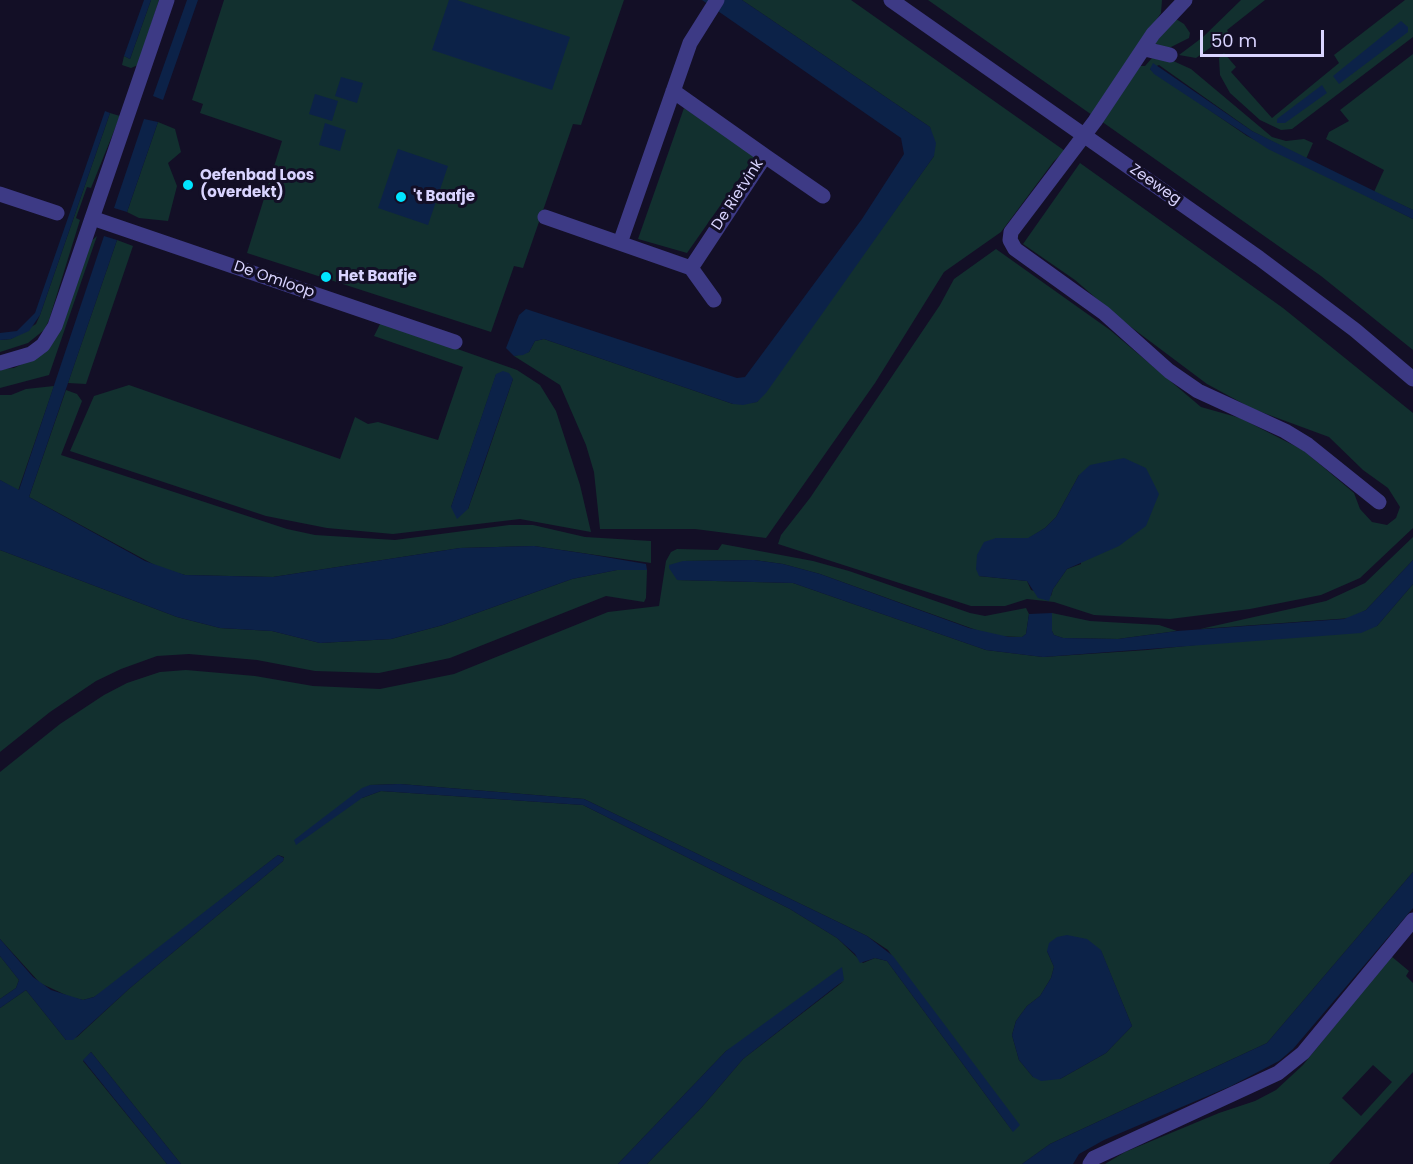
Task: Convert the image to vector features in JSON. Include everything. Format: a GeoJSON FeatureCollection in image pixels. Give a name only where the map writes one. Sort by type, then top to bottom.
{"type":"FeatureCollection","features":[{"type":"Feature","properties":{"kind":"street"},"geometry":{"type":"LineString","coordinates":[[0,363],[31,354],[51,335],[167,0]]}},
{"type":"Feature","properties":{"kind":"street","name":"Zeeweg"},"geometry":{"type":"LineString","coordinates":[[891,0],[1259,258],[1355,330],[1413,379]]}},
{"type":"Feature","properties":{"kind":"street"},"geometry":{"type":"LineString","coordinates":[[1185,0],[1163,22],[1085,136],[1011,232],[1010,240],[1015,249],[1104,313],[1169,371],[1198,391],[1285,431],[1308,445],[1379,502]]}},
{"type":"Feature","properties":{"kind":"street"},"geometry":{"type":"LineString","coordinates":[[620,243],[690,43],[714,4]]}},
{"type":"Feature","properties":{"kind":"street"},"geometry":{"type":"LineString","coordinates":[[1145,49],[1170,55]]}},
{"type":"Feature","properties":{"kind":"street","name":"De Rietvink"},"geometry":{"type":"LineString","coordinates":[[673,91],[765,156],[691,268]]}},
{"type":"Feature","properties":{"kind":"street"},"geometry":{"type":"LineString","coordinates":[[765,156],[824,196]]}},
{"type":"Feature","properties":{"kind":"street"},"geometry":{"type":"LineString","coordinates":[[0,194],[57,213]]}},
{"type":"Feature","properties":{"kind":"street"},"geometry":{"type":"LineString","coordinates":[[545,217],[691,268],[714,300]]}},
{"type":"Feature","properties":{"kind":"street","name":"De Omloop"},"geometry":{"type":"LineString","coordinates":[[92,218],[455,342]]}},
{"type":"Feature","properties":{"kind":"street"},"geometry":{"type":"LineString","coordinates":[[1090,1164],[1094,1158],[1278,1073],[1303,1053],[1413,920]]}},
{"type":"Feature","properties":{"kind":"green space"},"geometry":{"type":"Polygon","coordinates":[[[151,0],[159,0],[138,65],[131,68],[122,65],[124,56],[130,59],[151,0]]]}},
{"type":"Feature","properties":{"kind":"green space","name":"'t Baafje"},"geometry":{"type":"Polygon","coordinates":[[[224,0],[624,0],[581,125],[573,124],[523,268],[514,266],[491,332],[247,253],[282,141],[200,113],[203,104],[192,100],[224,0]]]}},
{"type":"Feature","properties":{"kind":"green space"},"geometry":{"type":"Polygon","coordinates":[[[742,0],[851,0],[1065,151],[1054,161],[1001,232],[944,272],[875,383],[766,538],[695,529],[600,529],[594,472],[586,445],[560,385],[514,356],[529,352],[535,341],[544,339],[733,404],[757,402],[934,156],[930,127],[742,0]]]}},
{"type":"Feature","properties":{"kind":"green space"},"geometry":{"type":"Polygon","coordinates":[[[928,0],[1162,0],[1161,13],[1092,115],[928,0]]]}},
{"type":"Feature","properties":{"kind":"green space"},"geometry":{"type":"Polygon","coordinates":[[[1241,0],[1265,0],[1227,30],[1229,34],[1196,58],[1179,55],[1203,37],[1241,0]]]}},
{"type":"Feature","properties":{"kind":"green space"},"geometry":{"type":"Polygon","coordinates":[[[1405,0],[1413,0],[1413,37],[1292,129],[1281,130],[1260,120],[1230,93],[1220,75],[1219,58],[1224,53],[1236,67],[1231,72],[1272,118],[1339,63],[1334,55],[1405,0]]]}},
{"type":"Feature","properties":{"kind":"green space"},"geometry":{"type":"Polygon","coordinates":[[[1176,19],[1184,24],[1190,33],[1189,38],[1167,49],[1154,43],[1176,19]]]}},
{"type":"Feature","properties":{"kind":"green space"},"geometry":{"type":"Polygon","coordinates":[[[1413,54],[1413,210],[1374,192],[1384,170],[1326,139],[1329,132],[1349,121],[1340,110],[1413,54]]]}},
{"type":"Feature","properties":{"kind":"green space"},"geometry":{"type":"Polygon","coordinates":[[[1152,58],[1171,60],[1191,69],[1272,137],[1286,141],[1304,139],[1313,143],[1306,159],[1252,131],[1159,65],[1150,69],[1247,136],[1413,219],[1413,350],[1321,276],[1101,121],[1140,66],[1145,66],[1152,58]]]}},
{"type":"Feature","properties":{"kind":"green space"},"geometry":{"type":"Polygon","coordinates":[[[684,108],[755,156],[687,253],[638,239],[684,108]]]}},
{"type":"Feature","properties":{"kind":"green space"},"geometry":{"type":"Polygon","coordinates":[[[110,113],[120,116],[91,188],[87,187],[76,218],[80,220],[49,320],[44,330],[28,343],[0,352],[0,340],[11,339],[36,324],[110,113]]]}},
{"type":"Feature","properties":{"kind":"green space"},"geometry":{"type":"Polygon","coordinates":[[[158,122],[175,129],[181,152],[168,163],[177,186],[168,221],[139,218],[127,212],[158,122]]]}},
{"type":"Feature","properties":{"kind":"green space"},"geometry":{"type":"Polygon","coordinates":[[[1080,163],[1283,308],[1413,413],[1413,528],[1360,578],[1321,595],[1250,609],[1170,619],[1094,615],[1054,602],[1027,599],[1005,606],[971,606],[778,544],[781,535],[810,498],[940,305],[954,279],[996,249],[1110,330],[1201,407],[1240,418],[1303,450],[1354,493],[1360,509],[1372,522],[1387,525],[1396,518],[1400,507],[1388,488],[1363,470],[1329,437],[1253,409],[1207,384],[1119,318],[1075,280],[1023,244],[1080,163]],[[1079,475],[1056,517],[1045,528],[1029,538],[996,538],[979,576],[1027,581],[1031,590],[1051,596],[1053,589],[1067,569],[1081,564],[1079,475]]]}},
{"type":"Feature","properties":{"kind":"green space"},"geometry":{"type":"Polygon","coordinates":[[[97,236],[49,375],[0,388],[0,369],[14,368],[35,358],[90,242],[97,236]]]}},
{"type":"Feature","properties":{"kind":"green space"},"geometry":{"type":"Polygon","coordinates":[[[117,240],[133,246],[86,384],[68,383],[117,240]]]}},
{"type":"Feature","properties":{"kind":"green space"},"geometry":{"type":"Polygon","coordinates":[[[381,322],[517,370],[540,385],[556,411],[580,485],[591,532],[520,519],[393,534],[327,528],[266,516],[70,451],[94,396],[129,385],[340,459],[355,417],[368,424],[378,422],[438,440],[463,367],[374,336],[381,322]],[[496,375],[451,507],[468,509],[513,379],[496,375]]]}},
{"type":"Feature","properties":{"kind":"green space"},"geometry":{"type":"Polygon","coordinates":[[[54,386],[18,491],[0,480],[0,395],[11,395],[26,389],[54,386]]]}},
{"type":"Feature","properties":{"kind":"green space"},"geometry":{"type":"Polygon","coordinates":[[[66,390],[77,394],[82,401],[61,455],[287,529],[315,535],[395,540],[509,525],[533,525],[585,537],[651,541],[651,563],[534,546],[460,548],[273,577],[185,575],[162,569],[29,497],[66,390]]]}},
{"type":"Feature","properties":{"kind":"green space"},"geometry":{"type":"Polygon","coordinates":[[[1413,537],[1413,560],[1366,610],[1351,618],[1200,629],[1326,601],[1365,583],[1413,537]]]}},
{"type":"Feature","properties":{"kind":"green space"},"geometry":{"type":"Polygon","coordinates":[[[722,544],[813,561],[985,616],[1026,608],[1029,614],[1026,634],[1022,637],[993,636],[820,574],[783,564],[754,560],[684,561],[677,580],[793,583],[986,650],[1043,657],[1147,650],[1377,626],[1413,584],[1413,872],[1267,1043],[1050,1144],[1022,1164],[647,1164],[702,1107],[743,1059],[844,981],[726,1051],[618,1164],[181,1164],[91,1052],[83,1061],[167,1164],[0,1164],[0,1008],[26,990],[66,1040],[77,1037],[130,988],[283,861],[284,857],[278,855],[107,989],[94,997],[83,1000],[70,997],[40,983],[0,939],[0,772],[60,724],[104,695],[127,683],[160,672],[186,670],[255,676],[313,686],[380,689],[454,674],[608,612],[659,606],[666,561],[671,552],[677,549],[718,550],[722,544]],[[400,784],[370,785],[362,798],[381,791],[583,805],[790,909],[837,938],[863,963],[875,958],[887,961],[1013,1132],[888,950],[867,936],[584,799],[400,784]],[[1047,951],[1054,967],[1051,978],[1040,996],[1027,1006],[1016,1021],[1012,1035],[1019,1060],[1033,1077],[1060,1079],[1106,1053],[1132,1026],[1101,951],[1047,951]]]}},
{"type":"Feature","properties":{"kind":"green space"},"geometry":{"type":"Polygon","coordinates":[[[0,550],[177,617],[220,628],[272,631],[320,643],[391,639],[443,625],[572,579],[617,570],[647,570],[646,598],[644,602],[606,596],[450,658],[379,673],[315,671],[257,660],[189,654],[157,656],[96,681],[50,712],[0,752],[0,550]]]}},
{"type":"Feature","properties":{"kind":"green space"},"geometry":{"type":"Polygon","coordinates":[[[1052,613],[1090,621],[1159,625],[1177,631],[1118,639],[1063,638],[1054,635],[1052,631],[1052,613]]]}},
{"type":"Feature","properties":{"kind":"green space"},"geometry":{"type":"Polygon","coordinates":[[[0,956],[19,980],[16,988],[0,999],[0,956]]]}},
{"type":"Feature","properties":{"kind":"green space"},"geometry":{"type":"Polygon","coordinates":[[[1391,956],[1409,971],[1406,976],[1413,983],[1413,1072],[1329,1164],[1105,1164],[1125,1152],[1219,1113],[1255,1101],[1276,1090],[1303,1065],[1391,956]],[[1373,1065],[1342,1098],[1361,1116],[1392,1082],[1373,1065]]]}},
{"type":"Feature","properties":{"kind":"water"},"geometry":{"type":"Polygon","coordinates":[[[144,0],[151,0],[130,59],[124,56],[144,0]]]}},
{"type":"Feature","properties":{"kind":"water"},"geometry":{"type":"Polygon","coordinates":[[[187,0],[198,0],[163,100],[153,96],[187,0]]]}},
{"type":"Feature","properties":{"kind":"water"},"geometry":{"type":"Polygon","coordinates":[[[449,0],[457,0],[570,37],[552,90],[432,50],[449,0]]]}},
{"type":"Feature","properties":{"kind":"water"},"geometry":{"type":"Polygon","coordinates":[[[702,0],[742,0],[930,127],[936,143],[934,156],[766,393],[757,402],[743,405],[733,404],[544,339],[535,341],[529,352],[523,355],[514,356],[506,348],[519,315],[526,309],[737,378],[745,377],[862,219],[904,154],[901,138],[702,0]]]}},
{"type":"Feature","properties":{"kind":"water"},"geometry":{"type":"Polygon","coordinates":[[[1401,21],[1408,27],[1408,32],[1339,84],[1333,76],[1401,21]]]}},
{"type":"Feature","properties":{"kind":"water"},"geometry":{"type":"Polygon","coordinates":[[[1153,63],[1252,131],[1413,210],[1413,219],[1268,149],[1154,74],[1150,69],[1153,63]]]}},
{"type":"Feature","properties":{"kind":"water"},"geometry":{"type":"Polygon","coordinates":[[[341,77],[363,83],[357,103],[335,96],[341,77]]]}},
{"type":"Feature","properties":{"kind":"water"},"geometry":{"type":"Polygon","coordinates":[[[1322,85],[1327,93],[1285,123],[1277,123],[1277,119],[1322,85]]]}},
{"type":"Feature","properties":{"kind":"water"},"geometry":{"type":"Polygon","coordinates":[[[315,94],[338,101],[332,121],[309,114],[315,94]]]}},
{"type":"Feature","properties":{"kind":"water"},"geometry":{"type":"Polygon","coordinates":[[[105,111],[110,113],[40,315],[29,331],[11,339],[0,340],[0,333],[17,331],[35,313],[105,111]]]}},
{"type":"Feature","properties":{"kind":"water"},"geometry":{"type":"Polygon","coordinates":[[[144,119],[158,122],[127,212],[114,208],[144,119]]]}},
{"type":"Feature","properties":{"kind":"water"},"geometry":{"type":"Polygon","coordinates":[[[325,123],[346,130],[340,151],[319,145],[325,123]]]}},
{"type":"Feature","properties":{"kind":"water"},"geometry":{"type":"Polygon","coordinates":[[[398,149],[448,166],[428,225],[378,208],[398,149]]]}},
{"type":"Feature","properties":{"kind":"water"},"geometry":{"type":"Polygon","coordinates":[[[104,236],[117,240],[29,497],[145,561],[185,575],[273,577],[460,548],[534,546],[646,564],[647,570],[617,570],[572,579],[443,625],[391,639],[320,643],[272,631],[220,628],[177,617],[0,550],[0,480],[19,490],[104,236]]]}},
{"type":"Feature","properties":{"kind":"water"},"geometry":{"type":"Polygon","coordinates":[[[503,371],[509,373],[513,379],[468,509],[457,519],[451,507],[496,374],[503,371]]]}},
{"type":"Feature","properties":{"kind":"water"},"geometry":{"type":"Polygon","coordinates":[[[1124,458],[1146,468],[1159,494],[1146,526],[1119,546],[1067,569],[1053,589],[1049,601],[1038,598],[1027,581],[979,576],[976,569],[977,555],[984,542],[996,538],[1028,538],[1045,528],[1056,517],[1079,475],[1090,465],[1124,458]]]}},
{"type":"Feature","properties":{"kind":"water"},"geometry":{"type":"Polygon","coordinates":[[[754,560],[783,564],[820,574],[969,628],[1009,637],[1022,637],[1026,634],[1029,614],[1052,613],[1052,631],[1054,635],[1063,638],[1118,639],[1177,631],[1344,619],[1366,610],[1413,560],[1413,584],[1377,626],[1361,633],[1043,657],[986,650],[793,583],[677,580],[669,568],[669,565],[683,561],[754,560]]]}},
{"type":"Feature","properties":{"kind":"water"},"geometry":{"type":"Polygon","coordinates":[[[400,784],[584,799],[867,936],[893,956],[1020,1125],[1013,1132],[887,961],[875,958],[860,963],[855,954],[837,938],[790,909],[583,805],[381,791],[362,798],[296,845],[294,840],[362,788],[370,785],[400,784]]]}},
{"type":"Feature","properties":{"kind":"water"},"geometry":{"type":"Polygon","coordinates":[[[278,855],[284,858],[283,861],[130,988],[73,1040],[66,1040],[26,990],[0,1008],[0,999],[16,988],[19,980],[0,956],[0,939],[33,977],[51,990],[83,1000],[94,997],[278,855]]]}},
{"type":"Feature","properties":{"kind":"water"},"geometry":{"type":"Polygon","coordinates":[[[1413,872],[1413,908],[1293,1049],[1279,1061],[1231,1086],[1104,1140],[1079,1154],[1073,1164],[1022,1164],[1050,1144],[1267,1043],[1413,872]]]}},
{"type":"Feature","properties":{"kind":"water"},"geometry":{"type":"Polygon","coordinates":[[[1067,935],[1087,939],[1101,950],[1132,1026],[1106,1053],[1060,1079],[1041,1081],[1033,1077],[1019,1060],[1012,1035],[1016,1021],[1027,1006],[1040,996],[1051,978],[1054,967],[1047,951],[1049,943],[1057,937],[1067,935]]]}},
{"type":"Feature","properties":{"kind":"water"},"geometry":{"type":"Polygon","coordinates":[[[842,967],[844,980],[743,1059],[702,1107],[647,1164],[618,1164],[726,1051],[842,967]]]}},
{"type":"Feature","properties":{"kind":"water"},"geometry":{"type":"Polygon","coordinates":[[[91,1052],[181,1164],[167,1164],[83,1060],[91,1052]]]}},
{"type":"Feature","properties":{"kind":"place","name":"Oefenbad Loos (overdekt)"},"geometry":{"type":"Point","coordinates":[188,185]}},
{"type":"Feature","properties":{"kind":"place","name":"'t Baafje"},"geometry":{"type":"Point","coordinates":[401,197]}},
{"type":"Feature","properties":{"kind":"place","name":"Het Baafje"},"geometry":{"type":"Point","coordinates":[326,277]}}]}
